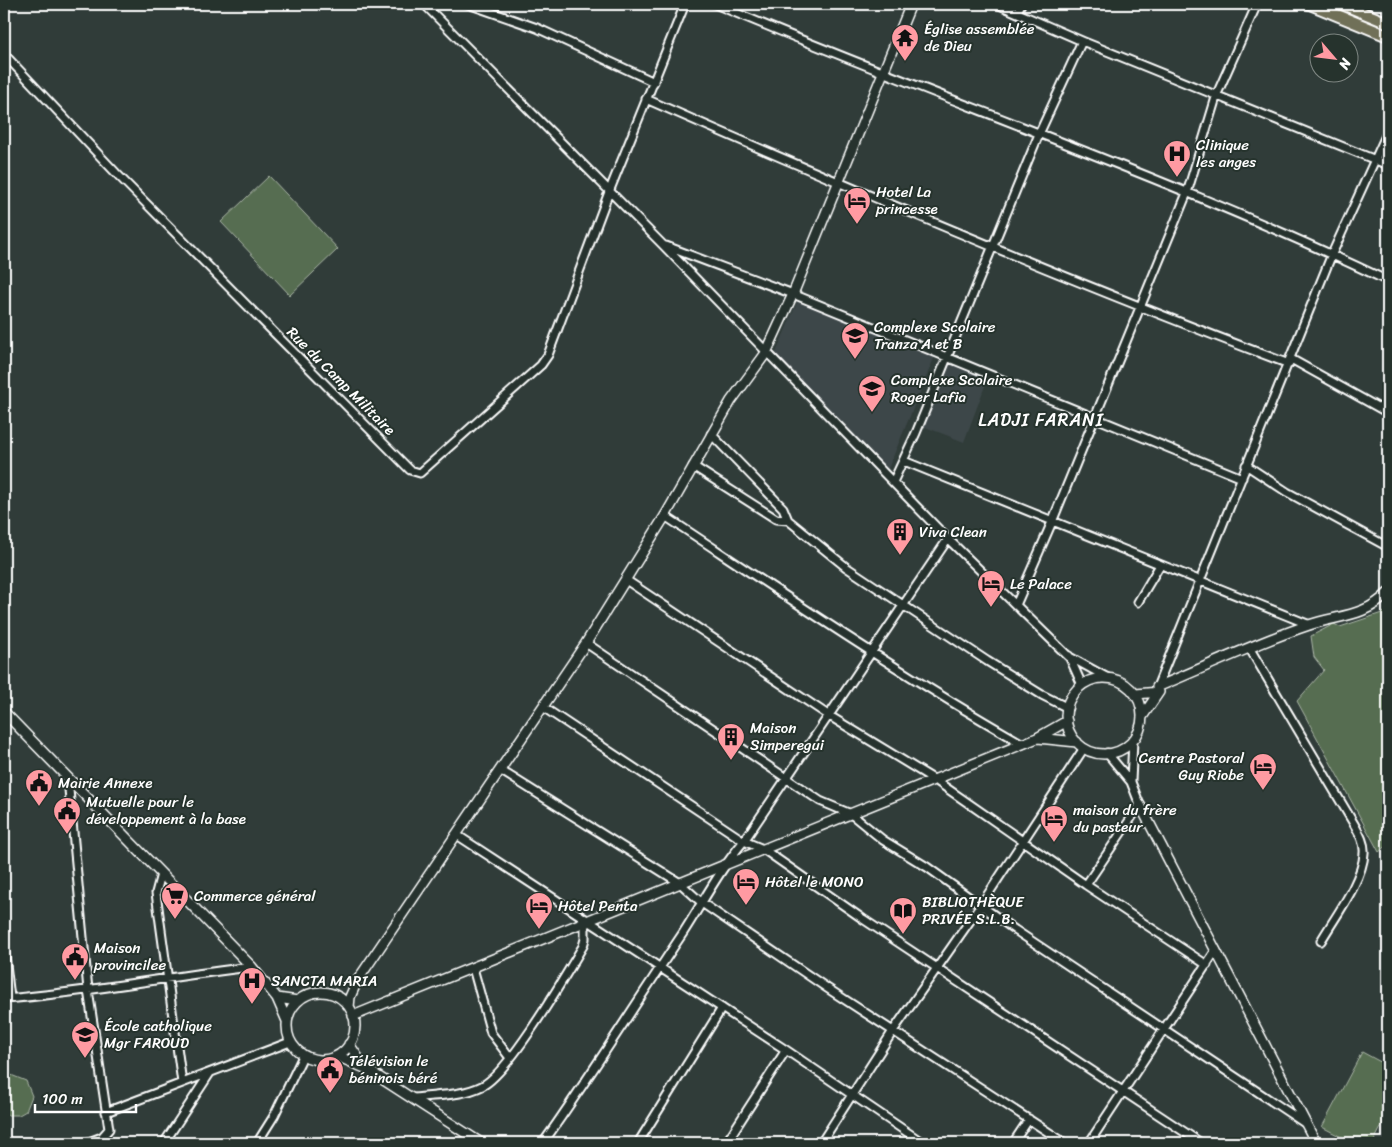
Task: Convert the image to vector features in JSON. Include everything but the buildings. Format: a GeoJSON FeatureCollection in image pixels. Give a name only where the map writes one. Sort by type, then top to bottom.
{"type":"FeatureCollection","features":[{"type":"Feature","properties":{"kind":"main road"},"geometry":{"type":"LineString","coordinates":[[1310,4],[1387,34]]}},
{"type":"Feature","properties":{"kind":"main road"},"geometry":{"type":"LineString","coordinates":[[1342,4],[1388,23]]}},
{"type":"Feature","properties":{"kind":"street"},"geometry":{"type":"LineString","coordinates":[[424,4],[948,539],[1068,656],[1108,678],[1124,683],[1136,694],[1142,717]]}},
{"type":"Feature","properties":{"kind":"street"},"geometry":{"type":"LineString","coordinates":[[468,4],[536,28],[654,82]]}},
{"type":"Feature","properties":{"kind":"street"},"geometry":{"type":"LineString","coordinates":[[609,192],[684,4]]}},
{"type":"Feature","properties":{"kind":"street"},"geometry":{"type":"LineString","coordinates":[[716,4],[805,42],[1187,193],[1332,254],[1388,280]]}},
{"type":"Feature","properties":{"kind":"street"},"geometry":{"type":"LineString","coordinates":[[349,1007],[350,997],[357,981],[586,643],[665,516],[711,434],[742,385],[766,353],[794,294],[911,4]]}},
{"type":"Feature","properties":{"kind":"street"},"geometry":{"type":"LineString","coordinates":[[997,4],[1082,41],[1218,94],[1388,165]]}},
{"type":"Feature","properties":{"kind":"street"},"geometry":{"type":"LineString","coordinates":[[1017,12],[1020,4]]}},
{"type":"Feature","properties":{"kind":"street"},"geometry":{"type":"LineString","coordinates":[[1016,605],[1052,522],[1138,307],[1187,193],[1218,94],[1257,4]]}},
{"type":"Feature","properties":{"kind":"street"},"geometry":{"type":"LineString","coordinates":[[893,482],[904,460],[1039,134],[1082,41]]}},
{"type":"Feature","properties":{"kind":"street","name":"Rue du Camp Militaire"},"geometry":{"type":"LineString","coordinates":[[4,54],[116,173],[410,470],[420,473],[541,365],[548,355],[609,192]]}},
{"type":"Feature","properties":{"kind":"street"},"geometry":{"type":"LineString","coordinates":[[646,99],[838,184],[1138,307],[1290,361],[1388,413]]}},
{"type":"Feature","properties":{"kind":"street"},"geometry":{"type":"LineString","coordinates":[[1037,738],[1081,745],[1095,752],[1107,753],[1125,747],[1133,741],[1139,730],[1142,717],[1158,689],[1199,580],[1290,361],[1332,254],[1388,131]]}},
{"type":"Feature","properties":{"kind":"street"},"geometry":{"type":"LineString","coordinates":[[663,246],[794,294],[1242,478]]}},
{"type":"Feature","properties":{"kind":"street"},"geometry":{"type":"LineString","coordinates":[[711,434],[783,508],[788,520],[846,567],[902,606],[1042,695],[1068,708]]}},
{"type":"Feature","properties":{"kind":"street"},"geometry":{"type":"LineString","coordinates":[[904,460],[1052,522],[1310,625]]}},
{"type":"Feature","properties":{"kind":"street"},"geometry":{"type":"LineString","coordinates":[[1246,465],[1287,492],[1388,548]]}},
{"type":"Feature","properties":{"kind":"street"},"geometry":{"type":"LineString","coordinates":[[693,466],[776,519],[788,520]]}},
{"type":"Feature","properties":{"kind":"street"},"geometry":{"type":"LineString","coordinates":[[665,516],[871,653],[954,705],[1023,744]]}},
{"type":"Feature","properties":{"kind":"street"},"geometry":{"type":"LineString","coordinates":[[543,1143],[598,1064],[702,903],[723,866],[744,841],[948,539]]}},
{"type":"Feature","properties":{"kind":"street"},"geometry":{"type":"LineString","coordinates":[[1138,602],[1160,564]]}},
{"type":"Feature","properties":{"kind":"street"},"geometry":{"type":"LineString","coordinates":[[626,580],[828,715],[935,780],[1086,886],[1206,965]]}},
{"type":"Feature","properties":{"kind":"street"},"geometry":{"type":"LineString","coordinates":[[1136,694],[1158,689],[1310,625],[1358,613],[1377,605],[1388,593]]}},
{"type":"Feature","properties":{"kind":"street"},"geometry":{"type":"LineString","coordinates":[[586,643],[820,801],[850,814],[884,840],[927,867],[1164,1030],[1306,1124]]}},
{"type":"Feature","properties":{"kind":"street"},"geometry":{"type":"LineString","coordinates":[[1250,649],[1361,836],[1365,852],[1358,877],[1321,941]]}},
{"type":"Feature","properties":{"kind":"street"},"geometry":{"type":"LineString","coordinates":[[1068,656],[1082,685]]}},
{"type":"Feature","properties":{"kind":"street"},"geometry":{"type":"LineString","coordinates":[[1081,745],[1067,721],[1068,708],[1073,695],[1082,685],[1094,679],[1108,678]]}},
{"type":"Feature","properties":{"kind":"street"},"geometry":{"type":"LineString","coordinates":[[543,707],[744,841],[763,849],[1201,1143]]}},
{"type":"Feature","properties":{"kind":"street"},"geometry":{"type":"LineString","coordinates":[[4,712],[252,967],[277,998],[287,1021],[290,1042],[303,1056],[320,1060],[337,1056],[349,1044],[355,1026],[349,1007],[333,994],[314,992],[298,1001],[290,1010],[287,1021]]}},
{"type":"Feature","properties":{"kind":"street"},"geometry":{"type":"LineString","coordinates":[[353,1016],[1023,744],[1067,721]]}},
{"type":"Feature","properties":{"kind":"street"},"geometry":{"type":"LineString","coordinates":[[1131,782],[1133,741]]}},
{"type":"Feature","properties":{"kind":"street"},"geometry":{"type":"LineString","coordinates":[[821,1143],[893,1031],[981,905],[1081,745]]}},
{"type":"Feature","properties":{"kind":"street"},"geometry":{"type":"LineString","coordinates":[[1107,753],[1131,782],[1140,805],[1316,1143]]}},
{"type":"Feature","properties":{"kind":"street"},"geometry":{"type":"LineString","coordinates":[[500,770],[680,883],[702,903],[1065,1143]]}},
{"type":"Feature","properties":{"kind":"street"},"geometry":{"type":"LineString","coordinates":[[68,779],[88,990],[109,1129],[102,1140],[86,1143]]}},
{"type":"Feature","properties":{"kind":"street"},"geometry":{"type":"LineString","coordinates":[[1086,886],[1140,805]]}},
{"type":"Feature","properties":{"kind":"street"},"geometry":{"type":"LineString","coordinates":[[457,835],[786,1050],[923,1143]]}},
{"type":"Feature","properties":{"kind":"street"},"geometry":{"type":"LineString","coordinates":[[161,874],[156,893],[169,976],[182,1083]]}},
{"type":"Feature","properties":{"kind":"street"},"geometry":{"type":"LineString","coordinates":[[414,1098],[451,1094],[484,1085],[494,1077],[510,1058],[546,1006],[583,946],[586,939],[586,921]]}},
{"type":"Feature","properties":{"kind":"street"},"geometry":{"type":"LineString","coordinates":[[4,948],[7,999],[88,990],[169,976],[252,967]]}},
{"type":"Feature","properties":{"kind":"street"},"geometry":{"type":"LineString","coordinates":[[1089,1143],[1216,950]]}},
{"type":"Feature","properties":{"kind":"street"},"geometry":{"type":"LineString","coordinates":[[473,968],[491,1033],[510,1058]]}},
{"type":"Feature","properties":{"kind":"street"},"geometry":{"type":"LineString","coordinates":[[333,994],[357,981]]}},
{"type":"Feature","properties":{"kind":"street"},"geometry":{"type":"LineString","coordinates":[[277,998],[298,1001]]}},
{"type":"Feature","properties":{"kind":"street"},"geometry":{"type":"LineString","coordinates":[[638,1143],[722,1008]]}},
{"type":"Feature","properties":{"kind":"street"},"geometry":{"type":"LineString","coordinates":[[106,1112],[290,1042]]}},
{"type":"Feature","properties":{"kind":"street"},"geometry":{"type":"LineString","coordinates":[[349,1044],[365,1068]]}},
{"type":"Feature","properties":{"kind":"street"},"geometry":{"type":"LineString","coordinates":[[726,1143],[786,1050]]}},
{"type":"Feature","properties":{"kind":"street"},"geometry":{"type":"LineString","coordinates":[[257,1143],[274,1116],[303,1056]]}},
{"type":"Feature","properties":{"kind":"street"},"geometry":{"type":"LineString","coordinates":[[337,1056],[365,1068],[481,1143]]}},
{"type":"Feature","properties":{"kind":"street"},"geometry":{"type":"LineString","coordinates":[[164,1143],[210,1073]]}},
{"type":"Feature","properties":{"kind":"street"},"geometry":{"type":"LineString","coordinates":[[1013,1143],[1029,1118]]}},
{"type":"Feature","properties":{"kind":"shaded area","name":"Complexe Scolaire Roger Lafia"},"geometry":{"type":"Polygon","coordinates":[[[798,300],[935,356],[888,469],[775,355],[798,300]]]}},
{"type":"Feature","properties":{"kind":"shaded area"},"geometry":{"type":"Polygon","coordinates":[[[944,362],[988,378],[964,442],[920,425],[944,362]]]}},
{"type":"Feature","properties":{"kind":"green space"},"geometry":{"type":"Polygon","coordinates":[[[269,176],[338,249],[290,295],[221,222],[269,176]]]}},
{"type":"Feature","properties":{"kind":"green space"},"geometry":{"type":"Polygon","coordinates":[[[1388,611],[1388,845],[1379,852],[1297,701],[1324,670],[1314,657],[1311,636],[1334,624],[1340,627],[1388,611]]]}},
{"type":"Feature","properties":{"kind":"green space"},"geometry":{"type":"Polygon","coordinates":[[[1362,1052],[1388,1066],[1388,1114],[1373,1143],[1353,1143],[1322,1127],[1362,1052]]]}},
{"type":"Feature","properties":{"kind":"green space"},"geometry":{"type":"Polygon","coordinates":[[[11,1075],[26,1081],[32,1096],[26,1111],[19,1115],[4,1115],[4,1076],[11,1075]]]}},
{"type":"Feature","properties":{"kind":"place","name":"Église assemblée de Dieu"},"geometry":{"type":"Point","coordinates":[905,62]}},
{"type":"Feature","properties":{"kind":"place","name":"Clinique les anges"},"geometry":{"type":"Point","coordinates":[1177,178]}},
{"type":"Feature","properties":{"kind":"place","name":"Hotel La princesse"},"geometry":{"type":"Point","coordinates":[857,225]}},
{"type":"Feature","properties":{"kind":"place","name":"Complexe Scolaire Tranza A et B"},"geometry":{"type":"Point","coordinates":[855,360]}},
{"type":"Feature","properties":{"kind":"place","name":"Complexe Scolaire Roger Lafia"},"geometry":{"type":"Point","coordinates":[872,413]}},
{"type":"Feature","properties":{"kind":"place","name":"Viva Clean"},"geometry":{"type":"Point","coordinates":[900,556]}},
{"type":"Feature","properties":{"kind":"place","name":"Le Palace"},"geometry":{"type":"Point","coordinates":[991,608]}},
{"type":"Feature","properties":{"kind":"place","name":"Maison Simperegui"},"geometry":{"type":"Point","coordinates":[731,761]}},
{"type":"Feature","properties":{"kind":"place","name":"Centre Pastoral Guy Riobe"},"geometry":{"type":"Point","coordinates":[1263,791]}},
{"type":"Feature","properties":{"kind":"place","name":"Mairie Annexe"},"geometry":{"type":"Point","coordinates":[39,807]}},
{"type":"Feature","properties":{"kind":"place","name":"Mutuelle pour le développement à la base"},"geometry":{"type":"Point","coordinates":[67,835]}},
{"type":"Feature","properties":{"kind":"place","name":"maison du frère du pasteur"},"geometry":{"type":"Point","coordinates":[1054,843]}},
{"type":"Feature","properties":{"kind":"place","name":"Hôtel le MONO"},"geometry":{"type":"Point","coordinates":[746,906]}},
{"type":"Feature","properties":{"kind":"place","name":"Commerce général"},"geometry":{"type":"Point","coordinates":[175,920]}},
{"type":"Feature","properties":{"kind":"place","name":"Hôtel Penta"},"geometry":{"type":"Point","coordinates":[539,930]}},
{"type":"Feature","properties":{"kind":"place","name":"BIBLIOTHÈQUE PRIVÉE S.L.B."},"geometry":{"type":"Point","coordinates":[903,935]}},
{"type":"Feature","properties":{"kind":"place","name":"Maison provincilee"},"geometry":{"type":"Point","coordinates":[75,981]}},
{"type":"Feature","properties":{"kind":"place","name":"SANCTA MARIA"},"geometry":{"type":"Point","coordinates":[252,1005]}},
{"type":"Feature","properties":{"kind":"place","name":"École catholique Mgr FAROUD"},"geometry":{"type":"Point","coordinates":[85,1059]}},
{"type":"Feature","properties":{"kind":"place","name":"Télévision le béninois béré"},"geometry":{"type":"Point","coordinates":[330,1094]}},
{"type":"Feature","properties":{"kind":"district","name":"LADJI FARANI"},"geometry":{"type":"Point","coordinates":[1041,420]}}]}
